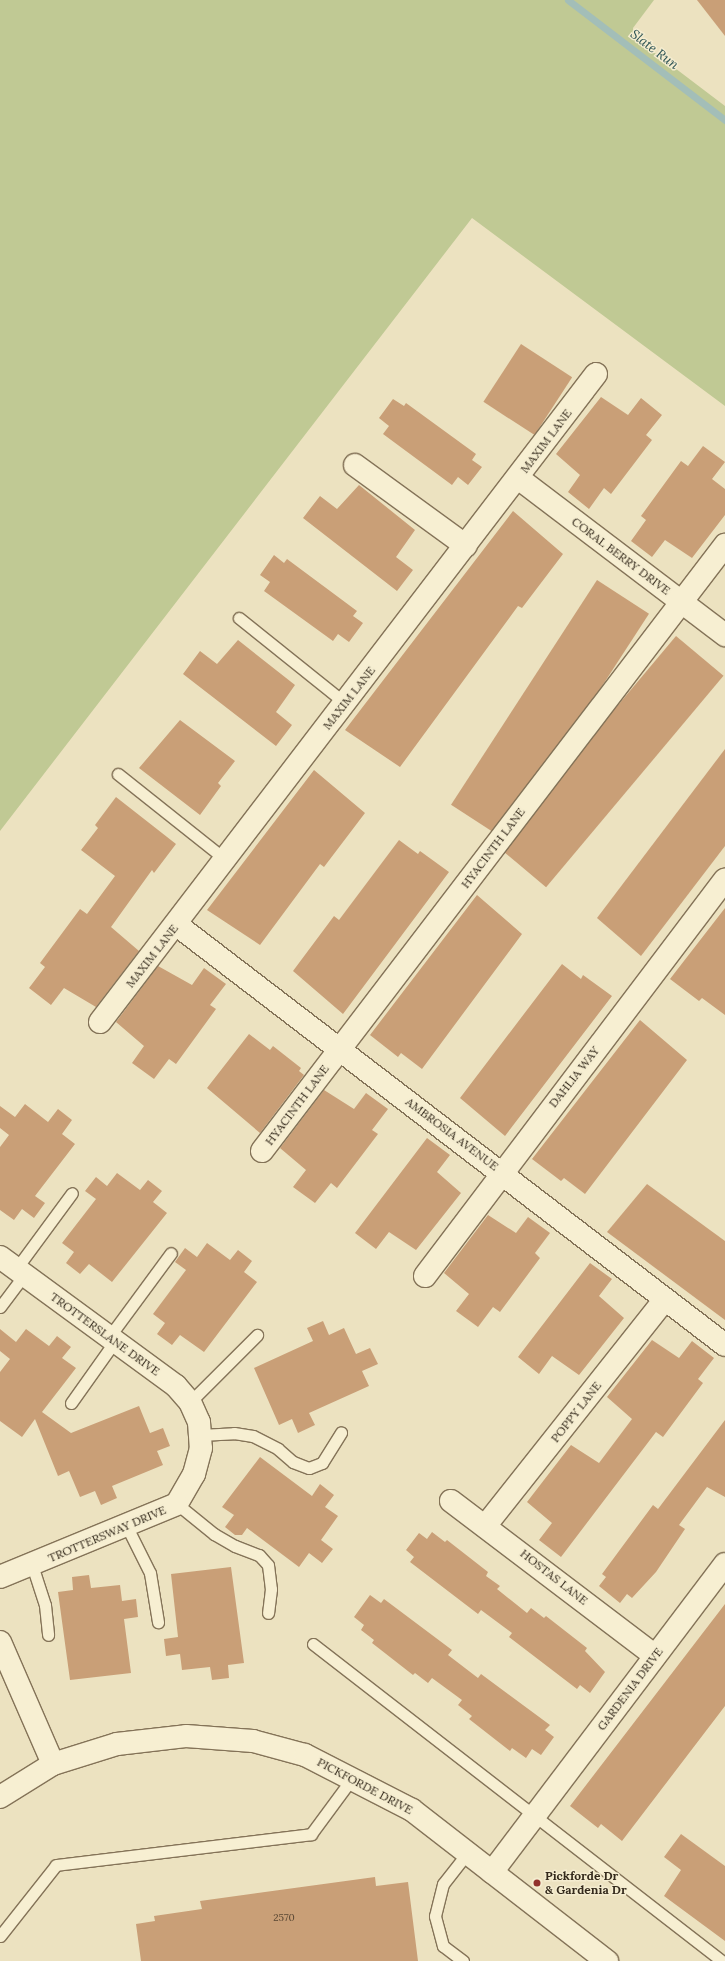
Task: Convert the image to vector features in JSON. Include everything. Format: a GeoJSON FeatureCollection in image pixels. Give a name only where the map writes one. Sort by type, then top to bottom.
{"type":"FeatureCollection","features":[{"type":"Feature","properties":{"kind":"street","name":"MAXIM LANE"},"geometry":{"type":"LineString","coordinates":[[100,1022],[177,926],[225,859],[466,546],[596,374]]}},
{"type":"Feature","properties":{"kind":"street"},"geometry":{"type":"LineString","coordinates":[[355,465],[466,546]]}},
{"type":"Feature","properties":{"kind":"street","name":"CORAL BERRY DRIVE"},"geometry":{"type":"LineString","coordinates":[[518,478],[725,635]]}},
{"type":"Feature","properties":{"kind":"street","name":"HYACINTH LANE"},"geometry":{"type":"LineString","coordinates":[[262,1151],[725,545]]}},
{"type":"Feature","properties":{"kind":"street","name":"DAHLIA WAY"},"geometry":{"type":"LineString","coordinates":[[425,1276],[501,1172],[725,880]]}},
{"type":"Feature","properties":{"kind":"street","name":"AMBROSIA AVENUE"},"geometry":{"type":"LineString","coordinates":[[177,926],[501,1172],[725,1346]]}},
{"type":"Feature","properties":{"kind":"street","name":"TROTTERSLANE DRIVE"},"geometry":{"type":"LineString","coordinates":[[13,1267],[176,1386],[190,1402],[199,1428]]}},
{"type":"Feature","properties":{"kind":"street","name":"POPPY LANE"},"geometry":{"type":"LineString","coordinates":[[486,1525],[666,1299]]}},
{"type":"Feature","properties":{"kind":"street","name":"TROTTERSWAY DRIVE"},"geometry":{"type":"LineString","coordinates":[[0,1577],[127,1527],[177,1504],[194,1474],[201,1448],[199,1428]]}},
{"type":"Feature","properties":{"kind":"street","name":"HOSTAS LANE"},"geometry":{"type":"LineString","coordinates":[[451,1501],[486,1525],[655,1656]]}},
{"type":"Feature","properties":{"kind":"street","name":"GARDENIA DRIVE"},"geometry":{"type":"LineString","coordinates":[[492,1872],[536,1816],[725,1564]]}},
{"type":"Feature","properties":{"kind":"street"},"geometry":{"type":"LineString","coordinates":[[0,1642],[53,1764]]}},
{"type":"Feature","properties":{"kind":"street","name":"PICKFORDE DRIVE"},"geometry":{"type":"LineString","coordinates":[[0,1797],[53,1764],[117,1744],[186,1736],[252,1741],[305,1755],[353,1777],[412,1810],[607,1961]]}},
{"type":"Feature","properties":{"kind":"lane"},"geometry":{"type":"LineString","coordinates":[[239,618],[345,703]]}},
{"type":"Feature","properties":{"kind":"lane"},"geometry":{"type":"LineString","coordinates":[[118,774],[225,859]]}},
{"type":"Feature","properties":{"kind":"lane"},"geometry":{"type":"LineString","coordinates":[[0,1307],[13,1267],[72,1193]]}},
{"type":"Feature","properties":{"kind":"lane"},"geometry":{"type":"LineString","coordinates":[[71,1403],[112,1339],[171,1253]]}},
{"type":"Feature","properties":{"kind":"lane"},"geometry":{"type":"LineString","coordinates":[[190,1402],[257,1334]]}},
{"type":"Feature","properties":{"kind":"lane"},"geometry":{"type":"LineString","coordinates":[[199,1428],[253,1436],[278,1449],[293,1462],[310,1468],[322,1463],[342,1433]]}},
{"type":"Feature","properties":{"kind":"lane"},"geometry":{"type":"LineString","coordinates":[[177,1504],[214,1534],[235,1546],[259,1555],[268,1565],[271,1590],[268,1613]]}},
{"type":"Feature","properties":{"kind":"lane"},"geometry":{"type":"LineString","coordinates":[[127,1527],[150,1573],[158,1622]]}},
{"type":"Feature","properties":{"kind":"lane"},"geometry":{"type":"LineString","coordinates":[[32,1565],[45,1605],[48,1635]]}},
{"type":"Feature","properties":{"kind":"lane"},"geometry":{"type":"LineString","coordinates":[[313,1644],[722,1961]]}},
{"type":"Feature","properties":{"kind":"lane"},"geometry":{"type":"LineString","coordinates":[[0,1936],[56,1865],[311,1834],[353,1777]]}},
{"type":"Feature","properties":{"kind":"lane"},"geometry":{"type":"LineString","coordinates":[[463,1961],[443,1946],[435,1916],[443,1884],[467,1853]]}},
{"type":"Feature","properties":{"kind":"green space"},"geometry":{"type":"Polygon","coordinates":[[[0,0],[654,0],[633,28],[634,37],[725,106],[725,406],[472,218],[0,831],[0,0]]]}},
{"type":"Feature","properties":{"kind":"building"},"geometry":{"type":"Polygon","coordinates":[[[697,0],[725,0],[725,36],[697,0]]]}},
{"type":"Feature","properties":{"kind":"building"},"geometry":{"type":"Polygon","coordinates":[[[521,344],[572,377],[535,435],[483,402],[521,344]]]}},
{"type":"Feature","properties":{"kind":"building"},"geometry":{"type":"Polygon","coordinates":[[[601,397],[628,415],[641,398],[662,415],[646,435],[652,440],[611,494],[604,488],[589,509],[568,492],[580,475],[556,454],[601,397]]]}},
{"type":"Feature","properties":{"kind":"building"},"geometry":{"type":"Polygon","coordinates":[[[393,399],[404,406],[406,403],[476,454],[472,460],[482,467],[468,485],[458,477],[452,485],[383,434],[389,426],[379,418],[393,399]]]}},
{"type":"Feature","properties":{"kind":"building"},"geometry":{"type":"Polygon","coordinates":[[[703,446],[725,462],[712,479],[725,489],[725,515],[692,558],[665,540],[652,557],[631,541],[646,520],[641,516],[681,461],[688,466],[703,446]]]}},
{"type":"Feature","properties":{"kind":"building"},"geometry":{"type":"Polygon","coordinates":[[[359,485],[415,530],[396,557],[413,570],[397,591],[303,518],[320,496],[337,509],[359,485]]]}},
{"type":"Feature","properties":{"kind":"building"},"geometry":{"type":"Polygon","coordinates":[[[513,511],[563,554],[522,608],[518,606],[400,767],[345,730],[513,511]]]}},
{"type":"Feature","properties":{"kind":"building"},"geometry":{"type":"Polygon","coordinates":[[[274,555],[284,563],[287,559],[357,611],[353,616],[363,623],[349,642],[338,634],[333,641],[264,591],[270,582],[260,575],[274,555]]]}},
{"type":"Feature","properties":{"kind":"building"},"geometry":{"type":"Polygon","coordinates":[[[597,580],[649,614],[503,839],[451,805],[597,580]]]}},
{"type":"Feature","properties":{"kind":"building"},"geometry":{"type":"Polygon","coordinates":[[[676,636],[723,676],[546,887],[499,847],[676,636]]]}},
{"type":"Feature","properties":{"kind":"building"},"geometry":{"type":"Polygon","coordinates":[[[238,640],[295,685],[276,712],[292,725],[276,746],[183,674],[200,651],[217,664],[238,640]]]}},
{"type":"Feature","properties":{"kind":"building"},"geometry":{"type":"Polygon","coordinates":[[[180,720],[235,761],[218,783],[221,786],[200,815],[139,768],[180,720]]]}},
{"type":"Feature","properties":{"kind":"building"},"geometry":{"type":"Polygon","coordinates":[[[725,749],[725,846],[641,956],[597,918],[725,749]]]}},
{"type":"Feature","properties":{"kind":"building"},"geometry":{"type":"Polygon","coordinates":[[[314,770],[365,813],[324,867],[320,864],[260,945],[207,910],[314,770]]]}},
{"type":"Feature","properties":{"kind":"building"},"geometry":{"type":"Polygon","coordinates":[[[116,797],[176,844],[154,873],[152,870],[111,927],[139,951],[96,1007],[64,988],[51,1005],[29,988],[45,967],[40,963],[80,909],[87,914],[115,876],[81,850],[98,828],[95,825],[116,797]]]}},
{"type":"Feature","properties":{"kind":"building"},"geometry":{"type":"Polygon","coordinates":[[[399,840],[418,854],[420,851],[449,872],[343,1014],[293,971],[334,916],[339,920],[399,840]]]}},
{"type":"Feature","properties":{"kind":"building"},"geometry":{"type":"Polygon","coordinates":[[[477,895],[522,934],[422,1069],[401,1053],[398,1057],[370,1035],[477,895]]]}},
{"type":"Feature","properties":{"kind":"building"},"geometry":{"type":"Polygon","coordinates":[[[725,908],[725,1015],[702,998],[699,1001],[670,979],[725,908]]]}},
{"type":"Feature","properties":{"kind":"building"},"geometry":{"type":"Polygon","coordinates":[[[562,964],[581,979],[583,975],[612,996],[505,1136],[460,1098],[562,964]]]}},
{"type":"Feature","properties":{"kind":"building"},"geometry":{"type":"Polygon","coordinates":[[[158,966],[192,985],[204,968],[226,984],[210,1005],[216,1009],[176,1064],[169,1059],[154,1079],[132,1063],[144,1046],[116,1022],[158,966]]]}},
{"type":"Feature","properties":{"kind":"building"},"geometry":{"type":"Polygon","coordinates":[[[640,1020],[687,1060],[585,1194],[564,1178],[561,1181],[532,1159],[640,1020]]]}},
{"type":"Feature","properties":{"kind":"building"},"geometry":{"type":"Polygon","coordinates":[[[249,1034],[270,1050],[273,1046],[301,1068],[299,1071],[304,1075],[260,1133],[207,1088],[249,1034]]]}},
{"type":"Feature","properties":{"kind":"building"},"geometry":{"type":"Polygon","coordinates":[[[324,1090],[354,1109],[366,1093],[388,1109],[372,1130],[378,1134],[337,1188],[331,1183],[315,1203],[293,1187],[306,1170],[280,1148],[324,1090]]]}},
{"type":"Feature","properties":{"kind":"building"},"geometry":{"type":"Polygon","coordinates":[[[25,1104],[48,1122],[58,1109],[72,1120],[62,1134],[75,1144],[35,1196],[45,1203],[34,1218],[22,1209],[14,1220],[0,1210],[0,1147],[9,1135],[0,1128],[0,1106],[15,1117],[25,1104]]]}},
{"type":"Feature","properties":{"kind":"building"},"geometry":{"type":"Polygon","coordinates":[[[427,1138],[450,1155],[437,1172],[461,1193],[416,1250],[389,1232],[376,1249],[355,1233],[427,1138]]]}},
{"type":"Feature","properties":{"kind":"building"},"geometry":{"type":"Polygon","coordinates":[[[117,1173],[140,1190],[148,1180],[162,1191],[153,1202],[167,1213],[112,1282],[89,1264],[80,1274],[66,1263],[74,1252],[62,1243],[96,1199],[85,1191],[96,1177],[107,1186],[117,1173]]]}},
{"type":"Feature","properties":{"kind":"building"},"geometry":{"type":"Polygon","coordinates":[[[647,1184],[725,1241],[725,1320],[607,1232],[647,1184]]]}},
{"type":"Feature","properties":{"kind":"building"},"geometry":{"type":"Polygon","coordinates":[[[488,1215],[516,1233],[528,1217],[550,1233],[535,1253],[540,1258],[500,1312],[493,1307],[478,1327],[456,1311],[469,1294],[444,1273],[488,1215]]]}},
{"type":"Feature","properties":{"kind":"building"},"geometry":{"type":"Polygon","coordinates":[[[207,1243],[230,1260],[238,1250],[252,1261],[244,1272],[257,1282],[204,1352],[180,1335],[172,1345],[157,1334],[165,1323],[153,1314],[186,1270],[175,1262],[185,1248],[197,1257],[207,1243]]]}},
{"type":"Feature","properties":{"kind":"building"},"geometry":{"type":"Polygon","coordinates":[[[590,1263],[612,1279],[599,1296],[624,1318],[579,1375],[552,1356],[539,1374],[518,1357],[590,1263]]]}},
{"type":"Feature","properties":{"kind":"building"},"geometry":{"type":"Polygon","coordinates":[[[323,1321],[329,1335],[344,1328],[356,1354],[370,1348],[378,1364],[362,1371],[369,1386],[309,1413],[315,1425],[298,1433],[292,1419],[279,1425],[254,1368],[313,1341],[307,1328],[323,1321]]]}},
{"type":"Feature","properties":{"kind":"building"},"geometry":{"type":"Polygon","coordinates":[[[0,1329],[16,1342],[26,1329],[49,1346],[57,1336],[71,1347],[62,1358],[76,1368],[42,1412],[71,1433],[139,1406],[150,1433],[163,1428],[170,1446],[157,1451],[163,1465],[112,1486],[117,1498],[101,1505],[95,1491],[80,1497],[69,1471],[58,1476],[35,1419],[22,1437],[0,1421],[0,1372],[10,1359],[0,1351],[0,1329]]]}},
{"type":"Feature","properties":{"kind":"building"},"geometry":{"type":"Polygon","coordinates":[[[652,1340],[679,1358],[692,1341],[714,1358],[698,1379],[703,1383],[663,1437],[656,1432],[561,1557],[539,1540],[552,1523],[527,1502],[571,1445],[599,1463],[632,1419],[607,1397],[652,1340]]]}},
{"type":"Feature","properties":{"kind":"building"},"geometry":{"type":"Polygon","coordinates":[[[725,1420],[725,1497],[707,1487],[679,1525],[685,1529],[656,1572],[632,1598],[627,1594],[620,1603],[599,1586],[606,1577],[602,1574],[653,1505],[658,1509],[725,1420]]]}},
{"type":"Feature","properties":{"kind":"building"},"geometry":{"type":"Polygon","coordinates":[[[260,1457],[312,1496],[320,1484],[334,1495],[325,1507],[338,1516],[321,1540],[333,1549],[322,1563],[309,1553],[299,1567],[247,1528],[242,1535],[235,1535],[225,1527],[234,1515],[222,1507],[260,1457]]]}},
{"type":"Feature","properties":{"kind":"building"},"geometry":{"type":"Polygon","coordinates":[[[432,1532],[445,1542],[447,1540],[488,1572],[486,1576],[500,1586],[497,1589],[527,1613],[531,1608],[544,1618],[546,1616],[587,1648],[585,1651],[605,1672],[590,1693],[580,1685],[577,1689],[509,1637],[512,1633],[481,1610],[478,1614],[410,1562],[414,1557],[406,1550],[419,1533],[427,1539],[432,1532]]]}},
{"type":"Feature","properties":{"kind":"building"},"geometry":{"type":"Polygon","coordinates":[[[231,1567],[244,1663],[228,1665],[229,1678],[212,1680],[210,1667],[182,1670],[180,1654],[166,1656],[164,1639],[178,1637],[171,1574],[231,1567]]]}},
{"type":"Feature","properties":{"kind":"building"},"geometry":{"type":"Polygon","coordinates":[[[89,1575],[91,1588],[120,1585],[122,1601],[136,1599],[138,1617],[124,1619],[131,1673],[70,1680],[58,1592],[73,1590],[72,1577],[89,1575]]]}},
{"type":"Feature","properties":{"kind":"building"},"geometry":{"type":"Polygon","coordinates":[[[370,1595],[381,1603],[384,1599],[452,1650],[448,1655],[478,1678],[481,1674],[550,1725],[545,1730],[554,1737],[541,1755],[532,1749],[526,1758],[512,1748],[510,1751],[469,1719],[472,1716],[458,1705],[462,1700],[432,1678],[428,1683],[415,1673],[413,1675],[372,1643],[374,1640],[361,1630],[364,1625],[354,1617],[370,1595]]]}},
{"type":"Feature","properties":{"kind":"building"},"geometry":{"type":"Polygon","coordinates":[[[725,1604],[725,1706],[622,1841],[601,1824],[598,1828],[570,1806],[725,1604]]]}},
{"type":"Feature","properties":{"kind":"building"},"geometry":{"type":"Polygon","coordinates":[[[681,1834],[725,1866],[725,1941],[664,1896],[681,1870],[664,1857],[681,1834]]]}},
{"type":"Feature","properties":{"kind":"building"},"geometry":{"type":"Polygon","coordinates":[[[375,1877],[376,1886],[408,1882],[418,1961],[141,1961],[136,1924],[155,1921],[154,1916],[202,1909],[200,1901],[375,1877]]]}},
{"type":"Feature","properties":{"kind":"waterway","name":"Slate Run"},"geometry":{"type":"LineString","coordinates":[[568,0],[725,120]]}},
{"type":"Feature","properties":{"kind":"place","name":"Pickforde Dr & Gardenia Dr"},"geometry":{"type":"Point","coordinates":[537,1883]}}]}
